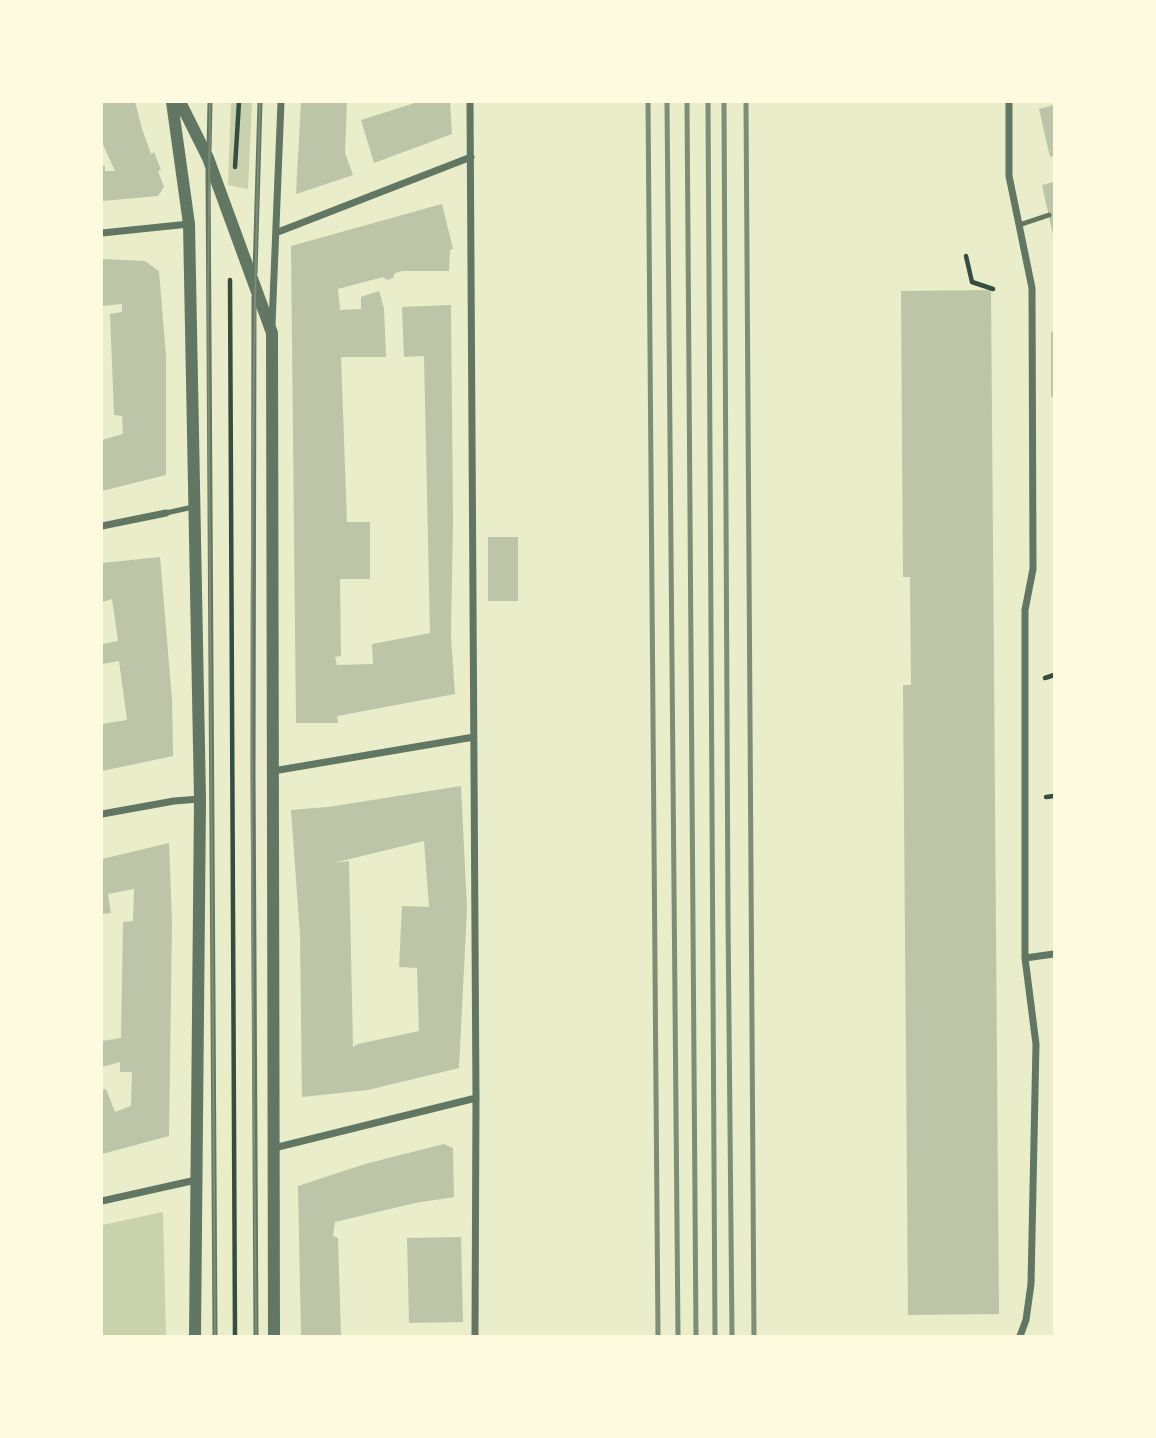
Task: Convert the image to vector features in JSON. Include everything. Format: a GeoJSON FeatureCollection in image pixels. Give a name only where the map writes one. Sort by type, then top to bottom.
{"type":"FeatureCollection","features":[{"type":"Feature","properties":{"kind":"street"},"geometry":{"type":"LineString","coordinates":[[172,102],[189,223],[200,799],[195,1336]]}},
{"type":"Feature","properties":{"kind":"street"},"geometry":{"type":"LineString","coordinates":[[180,102],[208,158],[272,333]]}},
{"type":"Feature","properties":{"kind":"street"},"geometry":{"type":"LineString","coordinates":[[274,1336],[272,333],[281,102]]}},
{"type":"Feature","properties":{"kind":"street"},"geometry":{"type":"LineString","coordinates":[[470,102],[475,1336]]}},
{"type":"Feature","properties":{"kind":"street"},"geometry":{"type":"LineString","coordinates":[[1009,102],[1009,176],[1032,302],[1033,569],[1025,610],[1025,958],[1036,1044],[1031,1284],[1027,1320],[1020,1336]]}},
{"type":"Feature","properties":{"kind":"street"},"geometry":{"type":"LineString","coordinates":[[278,232],[471,157]]}},
{"type":"Feature","properties":{"kind":"street"},"geometry":{"type":"LineString","coordinates":[[102,233],[189,223]]}},
{"type":"Feature","properties":{"kind":"street"},"geometry":{"type":"LineString","coordinates":[[102,526],[166,513]]}},
{"type":"Feature","properties":{"kind":"street"},"geometry":{"type":"LineString","coordinates":[[273,771],[474,737]]}},
{"type":"Feature","properties":{"kind":"street"},"geometry":{"type":"LineString","coordinates":[[102,814],[200,799]]}},
{"type":"Feature","properties":{"kind":"street"},"geometry":{"type":"LineString","coordinates":[[1025,958],[1055,954]]}},
{"type":"Feature","properties":{"kind":"street"},"geometry":{"type":"LineString","coordinates":[[274,1148],[476,1098]]}},
{"type":"Feature","properties":{"kind":"street"},"geometry":{"type":"LineString","coordinates":[[102,1201],[196,1180]]}},
{"type":"Feature","properties":{"kind":"lane"},"geometry":{"type":"LineString","coordinates":[[210,102],[208,158],[215,1336]]}},
{"type":"Feature","properties":{"kind":"lane"},"geometry":{"type":"LineString","coordinates":[[256,1336],[254,280],[260,102]]}},
{"type":"Feature","properties":{"kind":"lane"},"geometry":{"type":"LineString","coordinates":[[1019,225],[1049,215]]}},
{"type":"Feature","properties":{"kind":"lane"},"geometry":{"type":"LineString","coordinates":[[166,513],[193,507]]}},
{"type":"Feature","properties":{"kind":"path"},"geometry":{"type":"LineString","coordinates":[[234,170],[239,102]]}},
{"type":"Feature","properties":{"kind":"path"},"geometry":{"type":"LineString","coordinates":[[966,256],[972,282],[993,289]]}},
{"type":"Feature","properties":{"kind":"path"},"geometry":{"type":"LineString","coordinates":[[230,279],[235,1336]]}},
{"type":"Feature","properties":{"kind":"path"},"geometry":{"type":"LineString","coordinates":[[1045,678],[1055,675]]}},
{"type":"Feature","properties":{"kind":"path"},"geometry":{"type":"LineString","coordinates":[[224,776],[239,774]]}},
{"type":"Feature","properties":{"kind":"path"},"geometry":{"type":"LineString","coordinates":[[1046,797],[1055,796]]}},
{"type":"Feature","properties":{"kind":"green space"},"geometry":{"type":"Polygon","coordinates":[[[231,102],[252,102],[248,189],[228,185],[231,102]]]}},
{"type":"Feature","properties":{"kind":"green space"},"geometry":{"type":"Polygon","coordinates":[[[163,1212],[166,1336],[102,1336],[102,1225],[163,1212]]]}},
{"type":"Feature","properties":{"kind":"building"},"geometry":{"type":"Polygon","coordinates":[[[102,102],[135,102],[151,154],[154,152],[161,170],[158,171],[164,187],[158,196],[102,201],[102,166],[105,166],[105,171],[115,171],[102,142],[102,102]]]}},
{"type":"Feature","properties":{"kind":"building"},"geometry":{"type":"Polygon","coordinates":[[[301,102],[347,102],[345,153],[353,175],[296,194],[301,102]]]}},
{"type":"Feature","properties":{"kind":"building"},"geometry":{"type":"Polygon","coordinates":[[[418,102],[450,102],[452,134],[374,163],[361,120],[418,102]]]}},
{"type":"Feature","properties":{"kind":"building"},"geometry":{"type":"Polygon","coordinates":[[[1054,105],[1054,156],[1050,157],[1039,109],[1054,105]]]}},
{"type":"Feature","properties":{"kind":"building"},"geometry":{"type":"Polygon","coordinates":[[[1054,182],[1054,235],[1053,235],[1042,185],[1054,182]]]}},
{"type":"Feature","properties":{"kind":"building"},"geometry":{"type":"Polygon","coordinates":[[[442,204],[453,249],[450,250],[449,271],[403,271],[395,273],[393,278],[387,280],[383,277],[338,289],[340,310],[361,309],[361,297],[379,291],[384,308],[386,357],[341,357],[347,522],[370,522],[370,579],[340,579],[341,656],[335,657],[337,665],[373,664],[372,644],[430,633],[424,356],[404,357],[402,307],[451,305],[451,636],[455,694],[337,716],[338,723],[296,723],[291,246],[442,204]]]}},
{"type":"Feature","properties":{"kind":"building"},"geometry":{"type":"Polygon","coordinates":[[[102,259],[145,261],[159,271],[166,355],[166,475],[102,491],[102,440],[123,434],[122,416],[114,415],[110,314],[122,312],[122,304],[102,306],[102,259]]]}},
{"type":"Feature","properties":{"kind":"building"},"geometry":{"type":"Polygon","coordinates":[[[991,290],[999,1314],[908,1315],[903,685],[911,685],[910,577],[903,577],[901,291],[991,290]]]}},
{"type":"Feature","properties":{"kind":"building"},"geometry":{"type":"Polygon","coordinates":[[[1054,331],[1054,396],[1051,397],[1051,332],[1054,331]]]}},
{"type":"Feature","properties":{"kind":"building"},"geometry":{"type":"Polygon","coordinates":[[[488,537],[518,537],[518,601],[488,601],[488,537]]]}},
{"type":"Feature","properties":{"kind":"building"},"geometry":{"type":"Polygon","coordinates":[[[160,557],[172,699],[173,756],[102,771],[102,724],[127,720],[119,661],[102,664],[102,644],[118,641],[112,599],[102,602],[102,563],[160,557]]]}},
{"type":"Feature","properties":{"kind":"building"},"geometry":{"type":"Polygon","coordinates":[[[461,786],[467,909],[459,1068],[368,1090],[302,1097],[300,935],[291,810],[328,807],[461,786]],[[424,841],[333,863],[349,861],[353,1047],[419,1031],[417,968],[399,967],[402,906],[429,907],[424,841]]]}},
{"type":"Feature","properties":{"kind":"building"},"geometry":{"type":"Polygon","coordinates":[[[169,843],[172,922],[169,1136],[102,1154],[102,1090],[106,1089],[115,1112],[131,1106],[132,1072],[120,1072],[120,1062],[102,1067],[102,1041],[121,1038],[123,922],[133,921],[134,889],[108,894],[111,913],[102,914],[102,859],[169,843]]]}},
{"type":"Feature","properties":{"kind":"building"},"geometry":{"type":"Polygon","coordinates":[[[444,1144],[453,1148],[454,1197],[415,1203],[335,1222],[333,1236],[338,1238],[341,1336],[301,1336],[298,1186],[365,1164],[444,1144]]]}},
{"type":"Feature","properties":{"kind":"building"},"geometry":{"type":"Polygon","coordinates":[[[461,1237],[463,1322],[409,1323],[407,1238],[461,1237]]]}},
{"type":"Feature","properties":{"kind":"tram line"},"geometry":{"type":"LineString","coordinates":[[210,102],[208,300],[215,1336]]}},
{"type":"Feature","properties":{"kind":"tram line"},"geometry":{"type":"LineString","coordinates":[[256,1336],[252,565],[260,102]]}},
{"type":"Feature","properties":{"kind":"railway"},"geometry":{"type":"LineString","coordinates":[[648,102],[658,1336]]}},
{"type":"Feature","properties":{"kind":"railway"},"geometry":{"type":"LineString","coordinates":[[667,102],[678,1336]]}},
{"type":"Feature","properties":{"kind":"railway"},"geometry":{"type":"LineString","coordinates":[[687,102],[696,1336]]}},
{"type":"Feature","properties":{"kind":"railway"},"geometry":{"type":"LineString","coordinates":[[708,102],[715,1336]]}},
{"type":"Feature","properties":{"kind":"railway"},"geometry":{"type":"LineString","coordinates":[[724,102],[732,1336]]}},
{"type":"Feature","properties":{"kind":"railway"},"geometry":{"type":"LineString","coordinates":[[746,102],[754,1336]]}}]}
